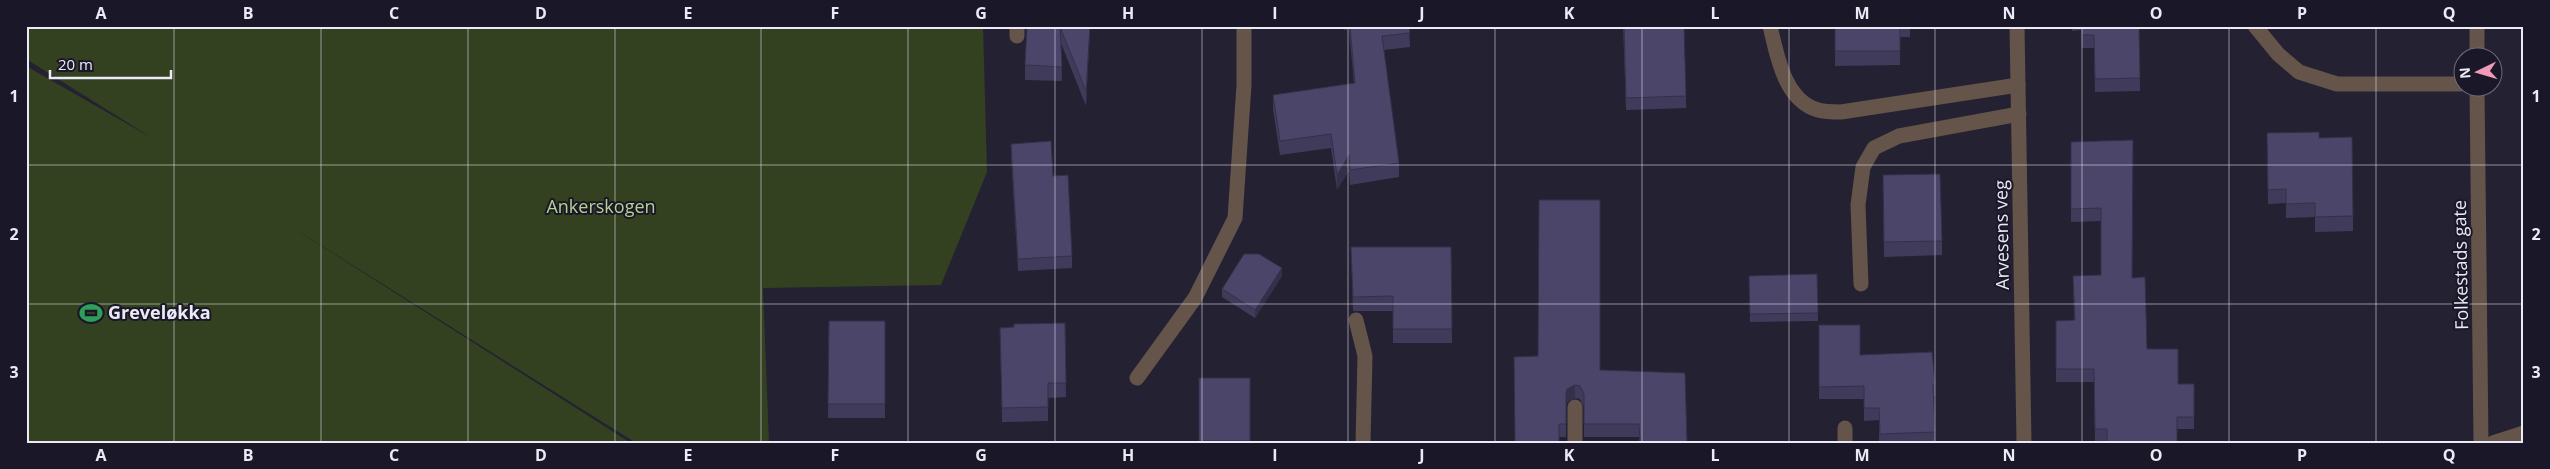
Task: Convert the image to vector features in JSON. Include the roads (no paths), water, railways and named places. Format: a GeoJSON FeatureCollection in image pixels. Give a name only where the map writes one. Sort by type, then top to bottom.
{"type":"FeatureCollection","features":[{"type":"Feature","properties":{"kind":"street"},"geometry":{"type":"LineString","coordinates":[[1137,378],[1195,298],[1235,218],[1244,85],[1244,26]]}},
{"type":"Feature","properties":{"kind":"street"},"geometry":{"type":"LineString","coordinates":[[1770,26],[1777,56],[1788,85],[1802,101],[1818,110],[1842,112],[2018,84]]}},
{"type":"Feature","properties":{"kind":"street","name":"Arvesens veg"},"geometry":{"type":"LineString","coordinates":[[2017,26],[2024,443]]}},
{"type":"Feature","properties":{"kind":"street"},"geometry":{"type":"LineString","coordinates":[[2255,26],[2278,54],[2299,72],[2337,84],[2452,84]]}},
{"type":"Feature","properties":{"kind":"street"},"geometry":{"type":"LineString","coordinates":[[2477,26],[2477,48]]}},
{"type":"Feature","properties":{"kind":"street","name":"Folkestads gate"},"geometry":{"type":"LineString","coordinates":[[2478,98],[2482,443]]}},
{"type":"Feature","properties":{"kind":"street"},"geometry":{"type":"LineString","coordinates":[[1860,284],[1858,206],[1863,167],[1874,148],[1899,136],[2019,114]]}},
{"type":"Feature","properties":{"kind":"street"},"geometry":{"type":"LineString","coordinates":[[1356,320],[1365,356],[1363,443]]}},
{"type":"Feature","properties":{"kind":"street"},"geometry":{"type":"LineString","coordinates":[[1575,407],[1575,443]]}},
{"type":"Feature","properties":{"kind":"street"},"geometry":{"type":"LineString","coordinates":[[2493,443],[2524,433]]}},
{"type":"Feature","properties":{"kind":"place","name":"Greveløkka"},"geometry":{"type":"Point","coordinates":[91,313]}},
{"type":"Feature","properties":{"kind":"park label","name":"Ankerskogen"},"geometry":{"type":"Point","coordinates":[601,207]}}]}
